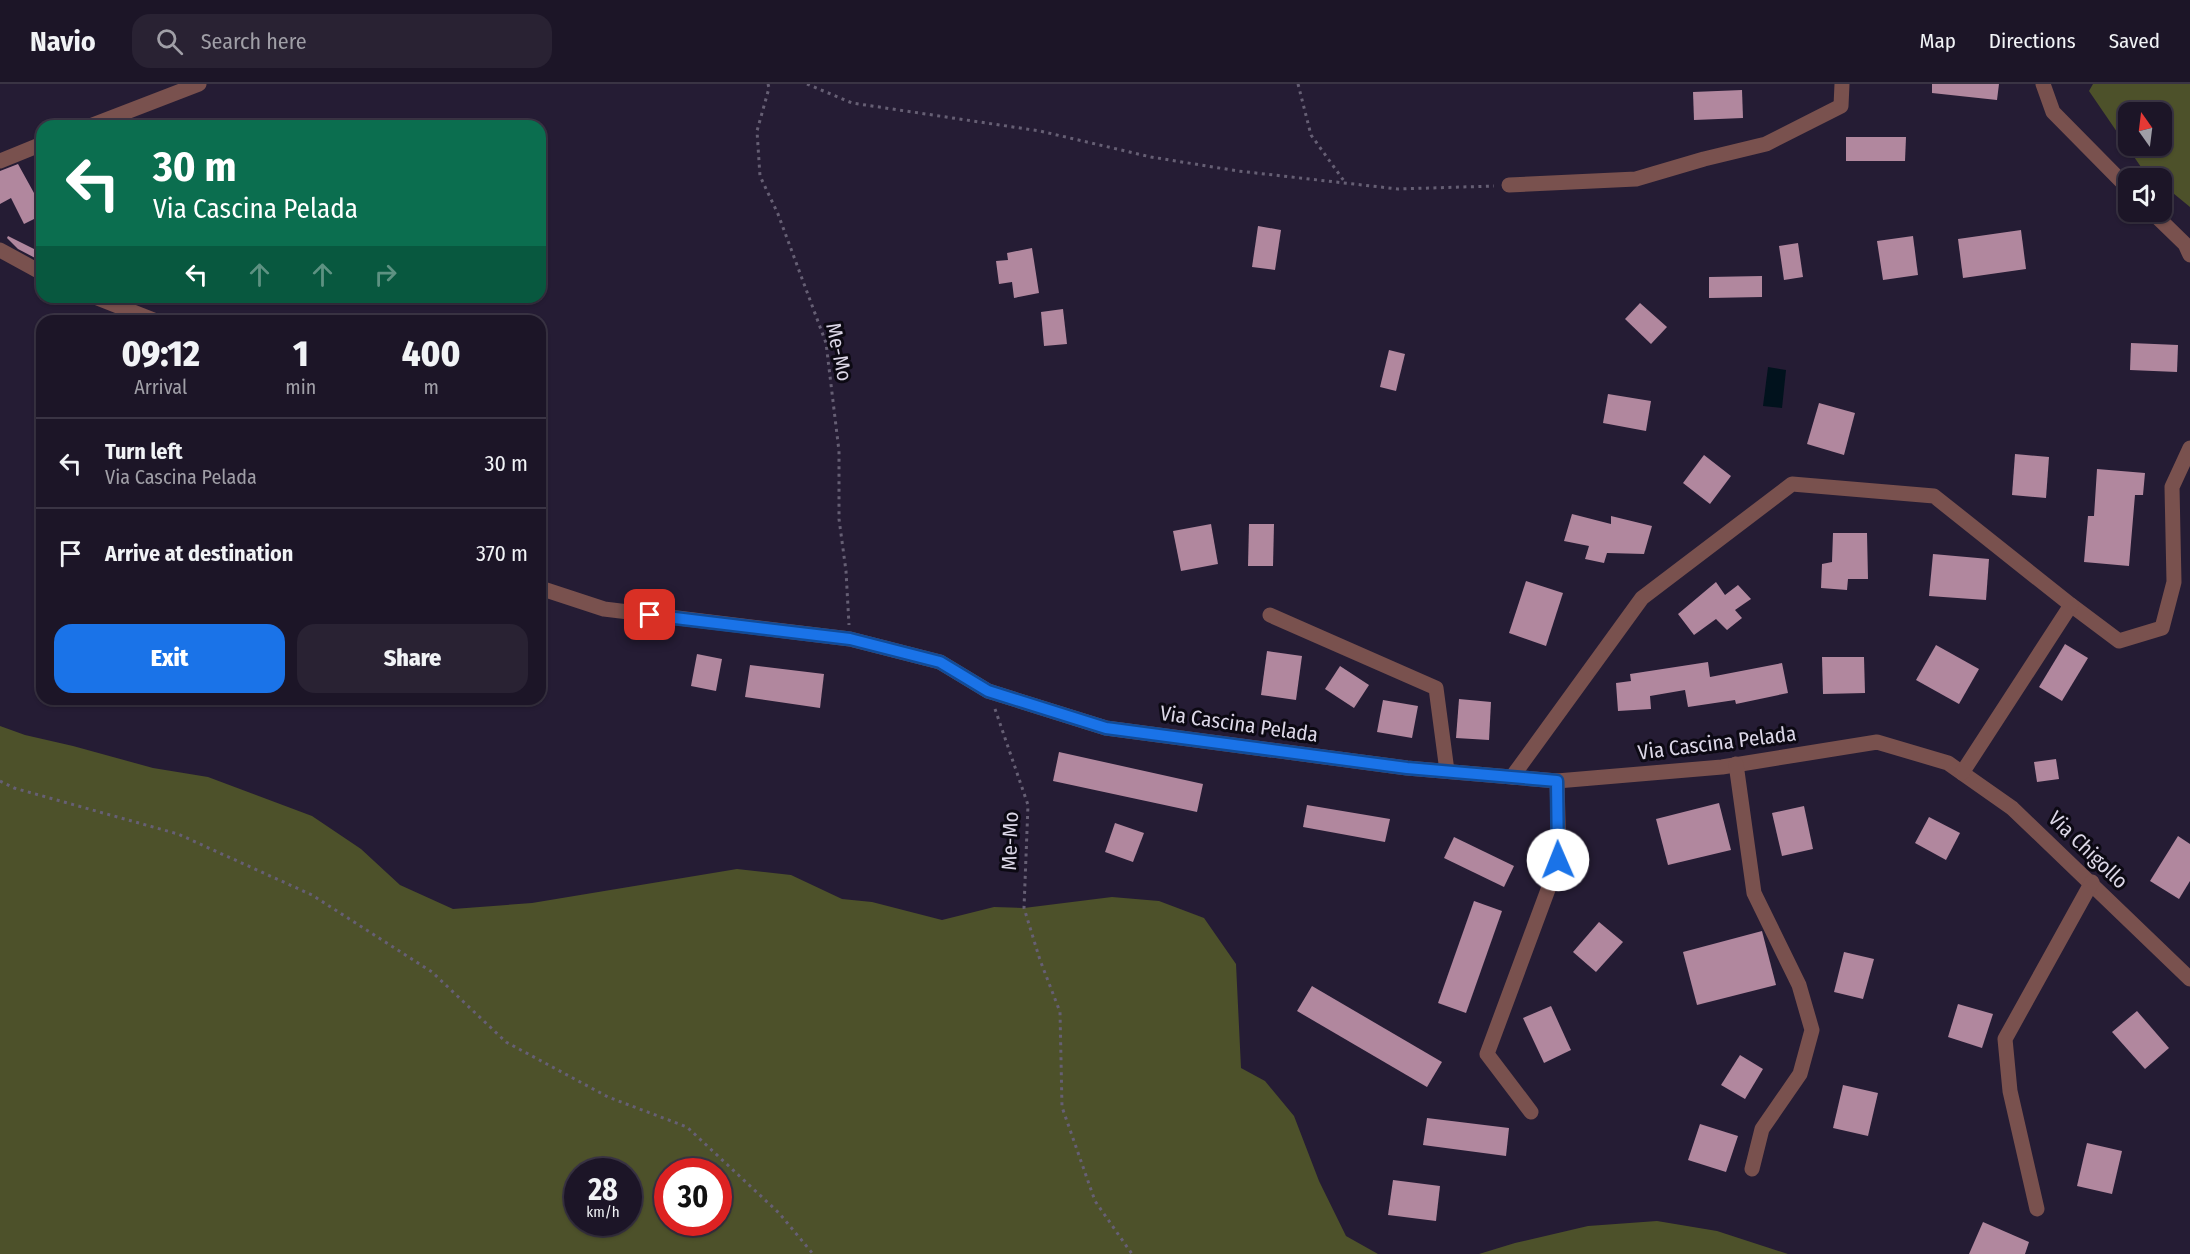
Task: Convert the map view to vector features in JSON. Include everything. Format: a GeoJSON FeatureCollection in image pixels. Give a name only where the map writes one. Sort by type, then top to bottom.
{"type":"FeatureCollection","features":[{"type":"Feature","properties":{"kind":"street"},"geometry":{"type":"LineString","coordinates":[[106,120],[199,84]]}},
{"type":"Feature","properties":{"kind":"street"},"geometry":{"type":"LineString","coordinates":[[1509,185],[1636,179],[1766,144],[1841,106],[1842,84]]}},
{"type":"Feature","properties":{"kind":"street"},"geometry":{"type":"LineString","coordinates":[[2043,84],[2053,112],[2118,178]]}},
{"type":"Feature","properties":{"kind":"street"},"geometry":{"type":"LineString","coordinates":[[0,161],[36,146]]}},
{"type":"Feature","properties":{"kind":"street"},"geometry":{"type":"LineString","coordinates":[[2162,222],[2185,244],[2190,255]]}},
{"type":"Feature","properties":{"kind":"street"},"geometry":{"type":"LineString","coordinates":[[0,250],[36,270]]}},
{"type":"Feature","properties":{"kind":"street"},"geometry":{"type":"LineString","coordinates":[[110,303],[140,315]]}},
{"type":"Feature","properties":{"kind":"street"},"geometry":{"type":"LineString","coordinates":[[1512,777],[1642,598],[1792,484],[1934,496],[2071,606],[2120,641],[2162,628],[2174,582],[2172,487],[2190,448]]}},
{"type":"Feature","properties":{"kind":"street","name":"Via Cascina Pelada"},"geometry":{"type":"LineString","coordinates":[[546,590],[604,609],[850,639],[940,662],[988,691],[1106,728],[1447,771],[1557,781],[1736,764],[1877,742],[1948,763]]}},
{"type":"Feature","properties":{"kind":"street"},"geometry":{"type":"LineString","coordinates":[[1962,773],[2071,606]]}},
{"type":"Feature","properties":{"kind":"street"},"geometry":{"type":"LineString","coordinates":[[1270,615],[1436,688],[1447,771]]}},
{"type":"Feature","properties":{"kind":"street","name":"Via Chigollo"},"geometry":{"type":"LineString","coordinates":[[1948,763],[2013,808],[2190,979]]}},
{"type":"Feature","properties":{"kind":"street"},"geometry":{"type":"LineString","coordinates":[[1736,764],[1754,893],[1799,985],[1812,1030],[1800,1074],[1762,1129],[1752,1169]]}},
{"type":"Feature","properties":{"kind":"street"},"geometry":{"type":"LineString","coordinates":[[1531,1112],[1487,1054],[1558,860],[1557,781]]}},
{"type":"Feature","properties":{"kind":"street"},"geometry":{"type":"LineString","coordinates":[[2037,1209],[2010,1091],[2006,1039],[2092,882]]}},
{"type":"Feature","properties":{"kind":"path","name":"Me-Mo"},"geometry":{"type":"LineString","coordinates":[[768,84],[769,88],[757,131],[760,176],[778,214],[826,343],[839,451],[839,519],[846,571],[850,639]]}},
{"type":"Feature","properties":{"kind":"path"},"geometry":{"type":"LineString","coordinates":[[807,84],[852,103],[1040,131],[1151,157],[1238,171],[1398,189],[1509,185]]}},
{"type":"Feature","properties":{"kind":"path"},"geometry":{"type":"LineString","coordinates":[[1298,84],[1311,135],[1345,182]]}},
{"type":"Feature","properties":{"kind":"path","name":"Me-Mo"},"geometry":{"type":"LineString","coordinates":[[988,691],[1028,805],[1024,908],[1040,960],[1060,1012],[1062,1107],[1095,1201],[1132,1254]]}},
{"type":"Feature","properties":{"kind":"path"},"geometry":{"type":"LineString","coordinates":[[0,781],[14,788],[178,834],[312,896],[432,972],[506,1042],[608,1097],[687,1127],[779,1213],[813,1254]]}},
{"type":"Feature","properties":{"kind":"green space"},"geometry":{"type":"Polygon","coordinates":[[[2093,84],[2190,84],[2190,207],[2172,192],[2172,168],[2142,168],[2133,156],[2172,156],[2172,102],[2118,102],[2118,133],[2089,91],[2093,84]]]}},
{"type":"Feature","properties":{"kind":"green space"},"geometry":{"type":"Polygon","coordinates":[[[0,726],[25,735],[153,768],[208,777],[312,816],[361,849],[400,885],[453,909],[532,903],[737,869],[791,875],[842,899],[872,902],[942,920],[994,907],[1024,908],[1112,897],[1159,901],[1204,918],[1236,964],[1241,1068],[1265,1081],[1294,1116],[1319,1181],[1346,1236],[1378,1254],[0,1254],[0,726]]]}},
{"type":"Feature","properties":{"kind":"green space"},"geometry":{"type":"Polygon","coordinates":[[[1657,1221],[1717,1231],[1788,1254],[1479,1254],[1588,1226],[1657,1221]]]}},
{"type":"Feature","properties":{"kind":"water"},"geometry":{"type":"Polygon","coordinates":[[[1768,367],[1786,370],[1782,408],[1763,406],[1768,367]]]}},
{"type":"Feature","properties":{"kind":"building"},"geometry":{"type":"Polygon","coordinates":[[[1932,84],[1999,84],[1997,100],[1932,93],[1932,84]]]}},
{"type":"Feature","properties":{"kind":"building"},"geometry":{"type":"Polygon","coordinates":[[[1742,90],[1743,118],[1694,120],[1693,92],[1742,90]]]}},
{"type":"Feature","properties":{"kind":"building"},"geometry":{"type":"Polygon","coordinates":[[[1846,137],[1906,137],[1905,161],[1846,161],[1846,137]]]}},
{"type":"Feature","properties":{"kind":"building"},"geometry":{"type":"Polygon","coordinates":[[[18,164],[34,193],[36,192],[36,218],[24,224],[11,198],[0,204],[0,171],[18,164]]]}},
{"type":"Feature","properties":{"kind":"building"},"geometry":{"type":"Polygon","coordinates":[[[1258,226],[1281,230],[1275,270],[1252,267],[1258,226]]]}},
{"type":"Feature","properties":{"kind":"building"},"geometry":{"type":"Polygon","coordinates":[[[2021,230],[2026,269],[1963,278],[1958,239],[2021,230]]]}},
{"type":"Feature","properties":{"kind":"building"},"geometry":{"type":"Polygon","coordinates":[[[8,236],[36,250],[36,258],[18,249],[7,238],[8,236]]]}},
{"type":"Feature","properties":{"kind":"building"},"geometry":{"type":"Polygon","coordinates":[[[1913,236],[1918,275],[1883,280],[1877,241],[1913,236]]]}},
{"type":"Feature","properties":{"kind":"building"},"geometry":{"type":"Polygon","coordinates":[[[1798,243],[1803,277],[1784,280],[1779,246],[1798,243]]]}},
{"type":"Feature","properties":{"kind":"building"},"geometry":{"type":"Polygon","coordinates":[[[1032,248],[1039,293],[1014,298],[1012,282],[999,284],[996,261],[1008,260],[1007,253],[1032,248]]]}},
{"type":"Feature","properties":{"kind":"building"},"geometry":{"type":"Polygon","coordinates":[[[1762,276],[1762,297],[1709,298],[1709,277],[1762,276]]]}},
{"type":"Feature","properties":{"kind":"building"},"geometry":{"type":"Polygon","coordinates":[[[1640,303],[1667,327],[1651,344],[1625,319],[1640,303]]]}},
{"type":"Feature","properties":{"kind":"building"},"geometry":{"type":"Polygon","coordinates":[[[1063,309],[1067,344],[1044,346],[1041,312],[1063,309]]]}},
{"type":"Feature","properties":{"kind":"building"},"geometry":{"type":"Polygon","coordinates":[[[2131,343],[2178,345],[2177,372],[2130,370],[2131,343]]]}},
{"type":"Feature","properties":{"kind":"building"},"geometry":{"type":"Polygon","coordinates":[[[1389,350],[1405,354],[1396,391],[1380,387],[1389,350]]]}},
{"type":"Feature","properties":{"kind":"building"},"geometry":{"type":"Polygon","coordinates":[[[1608,394],[1651,401],[1646,431],[1603,423],[1608,394]]]}},
{"type":"Feature","properties":{"kind":"building"},"geometry":{"type":"Polygon","coordinates":[[[1819,403],[1855,413],[1844,455],[1807,444],[1819,403]]]}},
{"type":"Feature","properties":{"kind":"building"},"geometry":{"type":"Polygon","coordinates":[[[2015,454],[2049,457],[2046,498],[2012,495],[2015,454]]]}},
{"type":"Feature","properties":{"kind":"building"},"geometry":{"type":"Polygon","coordinates":[[[1704,455],[1731,476],[1710,504],[1683,483],[1704,455]]]}},
{"type":"Feature","properties":{"kind":"building"},"geometry":{"type":"Polygon","coordinates":[[[2097,469],[2145,473],[2143,495],[2135,495],[2129,566],[2084,562],[2088,516],[2094,516],[2097,469]]]}},
{"type":"Feature","properties":{"kind":"building"},"geometry":{"type":"Polygon","coordinates":[[[1572,514],[1611,524],[1611,516],[1652,526],[1644,554],[1607,553],[1604,563],[1585,559],[1589,546],[1564,541],[1572,514]]]}},
{"type":"Feature","properties":{"kind":"building"},"geometry":{"type":"Polygon","coordinates":[[[1211,524],[1218,564],[1181,571],[1173,531],[1211,524]]]}},
{"type":"Feature","properties":{"kind":"building"},"geometry":{"type":"Polygon","coordinates":[[[1249,524],[1274,524],[1273,566],[1248,566],[1249,524]]]}},
{"type":"Feature","properties":{"kind":"building"},"geometry":{"type":"Polygon","coordinates":[[[1833,533],[1867,533],[1868,579],[1848,579],[1847,590],[1821,588],[1822,564],[1832,562],[1833,533]]]}},
{"type":"Feature","properties":{"kind":"building"},"geometry":{"type":"Polygon","coordinates":[[[1933,554],[1989,559],[1986,600],[1929,596],[1933,554]]]}},
{"type":"Feature","properties":{"kind":"building"},"geometry":{"type":"Polygon","coordinates":[[[1526,581],[1563,593],[1546,646],[1509,633],[1526,581]]]}},
{"type":"Feature","properties":{"kind":"building"},"geometry":{"type":"Polygon","coordinates":[[[1716,582],[1725,595],[1738,585],[1751,599],[1735,610],[1742,618],[1727,630],[1716,619],[1694,635],[1678,614],[1716,582]]]}},
{"type":"Feature","properties":{"kind":"building"},"geometry":{"type":"Polygon","coordinates":[[[2065,644],[2088,658],[2062,701],[2039,687],[2065,644]]]}},
{"type":"Feature","properties":{"kind":"building"},"geometry":{"type":"Polygon","coordinates":[[[1936,645],[1979,669],[1959,704],[1916,680],[1936,645]]]}},
{"type":"Feature","properties":{"kind":"building"},"geometry":{"type":"Polygon","coordinates":[[[1267,651],[1302,656],[1296,700],[1261,695],[1267,651]]]}},
{"type":"Feature","properties":{"kind":"building"},"geometry":{"type":"Polygon","coordinates":[[[697,654],[722,659],[716,691],[691,686],[697,654]]]}},
{"type":"Feature","properties":{"kind":"building"},"geometry":{"type":"Polygon","coordinates":[[[1822,657],[1864,657],[1865,693],[1823,694],[1822,657]]]}},
{"type":"Feature","properties":{"kind":"building"},"geometry":{"type":"Polygon","coordinates":[[[1708,662],[1710,677],[1782,663],[1788,693],[1736,704],[1735,700],[1688,707],[1685,690],[1650,696],[1651,709],[1618,711],[1616,683],[1631,681],[1630,674],[1708,662]]]}},
{"type":"Feature","properties":{"kind":"building"},"geometry":{"type":"Polygon","coordinates":[[[750,665],[824,674],[820,708],[745,697],[750,665]]]}},
{"type":"Feature","properties":{"kind":"building"},"geometry":{"type":"Polygon","coordinates":[[[1340,666],[1369,685],[1354,708],[1325,689],[1340,666]]]}},
{"type":"Feature","properties":{"kind":"building"},"geometry":{"type":"Polygon","coordinates":[[[1459,699],[1491,702],[1489,740],[1456,738],[1459,699]]]}},
{"type":"Feature","properties":{"kind":"building"},"geometry":{"type":"Polygon","coordinates":[[[1383,700],[1418,706],[1412,738],[1377,732],[1383,700]]]}},
{"type":"Feature","properties":{"kind":"building"},"geometry":{"type":"Polygon","coordinates":[[[1059,752],[1203,784],[1197,812],[1053,781],[1059,752]]]}},
{"type":"Feature","properties":{"kind":"building"},"geometry":{"type":"Polygon","coordinates":[[[2056,759],[2059,779],[2037,782],[2034,762],[2056,759]]]}},
{"type":"Feature","properties":{"kind":"building"},"geometry":{"type":"Polygon","coordinates":[[[1719,803],[1731,850],[1668,865],[1656,819],[1719,803]]]}},
{"type":"Feature","properties":{"kind":"building"},"geometry":{"type":"Polygon","coordinates":[[[1307,805],[1390,819],[1385,842],[1303,827],[1307,805]]]}},
{"type":"Feature","properties":{"kind":"building"},"geometry":{"type":"Polygon","coordinates":[[[1804,806],[1813,849],[1782,856],[1772,813],[1804,806]]]}},
{"type":"Feature","properties":{"kind":"building"},"geometry":{"type":"Polygon","coordinates":[[[1929,817],[1960,833],[1946,860],[1915,843],[1929,817]]]}},
{"type":"Feature","properties":{"kind":"building"},"geometry":{"type":"Polygon","coordinates":[[[1115,823],[1144,833],[1133,862],[1105,852],[1115,823]]]}},
{"type":"Feature","properties":{"kind":"building"},"geometry":{"type":"Polygon","coordinates":[[[2178,836],[2190,844],[2190,881],[2179,899],[2150,881],[2178,836]]]}},
{"type":"Feature","properties":{"kind":"building"},"geometry":{"type":"Polygon","coordinates":[[[1454,837],[1514,866],[1504,887],[1444,858],[1454,837]]]}},
{"type":"Feature","properties":{"kind":"building"},"geometry":{"type":"Polygon","coordinates":[[[1474,901],[1502,911],[1466,1013],[1438,1003],[1474,901]]]}},
{"type":"Feature","properties":{"kind":"building"},"geometry":{"type":"Polygon","coordinates":[[[1599,922],[1623,942],[1596,972],[1573,952],[1599,922]]]}},
{"type":"Feature","properties":{"kind":"building"},"geometry":{"type":"Polygon","coordinates":[[[1762,931],[1776,985],[1697,1005],[1683,952],[1762,931]]]}},
{"type":"Feature","properties":{"kind":"building"},"geometry":{"type":"Polygon","coordinates":[[[1844,952],[1874,959],[1863,999],[1834,992],[1844,952]]]}},
{"type":"Feature","properties":{"kind":"building"},"geometry":{"type":"Polygon","coordinates":[[[1312,986],[1442,1062],[1427,1087],[1297,1011],[1312,986]]]}},
{"type":"Feature","properties":{"kind":"building"},"geometry":{"type":"Polygon","coordinates":[[[1958,1004],[1993,1014],[1982,1048],[1948,1037],[1958,1004]]]}},
{"type":"Feature","properties":{"kind":"building"},"geometry":{"type":"Polygon","coordinates":[[[1551,1006],[1571,1050],[1544,1063],[1523,1018],[1551,1006]]]}},
{"type":"Feature","properties":{"kind":"building"},"geometry":{"type":"Polygon","coordinates":[[[2137,1011],[2169,1048],[2145,1069],[2112,1032],[2137,1011]]]}},
{"type":"Feature","properties":{"kind":"building"},"geometry":{"type":"Polygon","coordinates":[[[1740,1055],[1763,1069],[1745,1099],[1721,1085],[1740,1055]]]}},
{"type":"Feature","properties":{"kind":"building"},"geometry":{"type":"Polygon","coordinates":[[[1843,1085],[1878,1093],[1868,1136],[1833,1128],[1843,1085]]]}},
{"type":"Feature","properties":{"kind":"building"},"geometry":{"type":"Polygon","coordinates":[[[1427,1118],[1509,1128],[1506,1156],[1423,1145],[1427,1118]]]}},
{"type":"Feature","properties":{"kind":"building"},"geometry":{"type":"Polygon","coordinates":[[[1700,1124],[1738,1136],[1726,1172],[1688,1160],[1700,1124]]]}},
{"type":"Feature","properties":{"kind":"building"},"geometry":{"type":"Polygon","coordinates":[[[2087,1143],[2122,1151],[2112,1194],[2077,1186],[2087,1143]]]}},
{"type":"Feature","properties":{"kind":"building"},"geometry":{"type":"Polygon","coordinates":[[[1393,1180],[1440,1186],[1436,1221],[1388,1215],[1393,1180]]]}},
{"type":"Feature","properties":{"kind":"building"},"geometry":{"type":"Polygon","coordinates":[[[1983,1222],[2029,1242],[2025,1254],[1969,1254],[1983,1222]]]}},
{"type":"Feature","properties":{"kind":"route"},"geometry":{"type":"LineString","coordinates":[[650,615],[850,639],[940,662],[988,691],[1106,728],[1407,768],[1557,781],[1558,860]]}}]}
